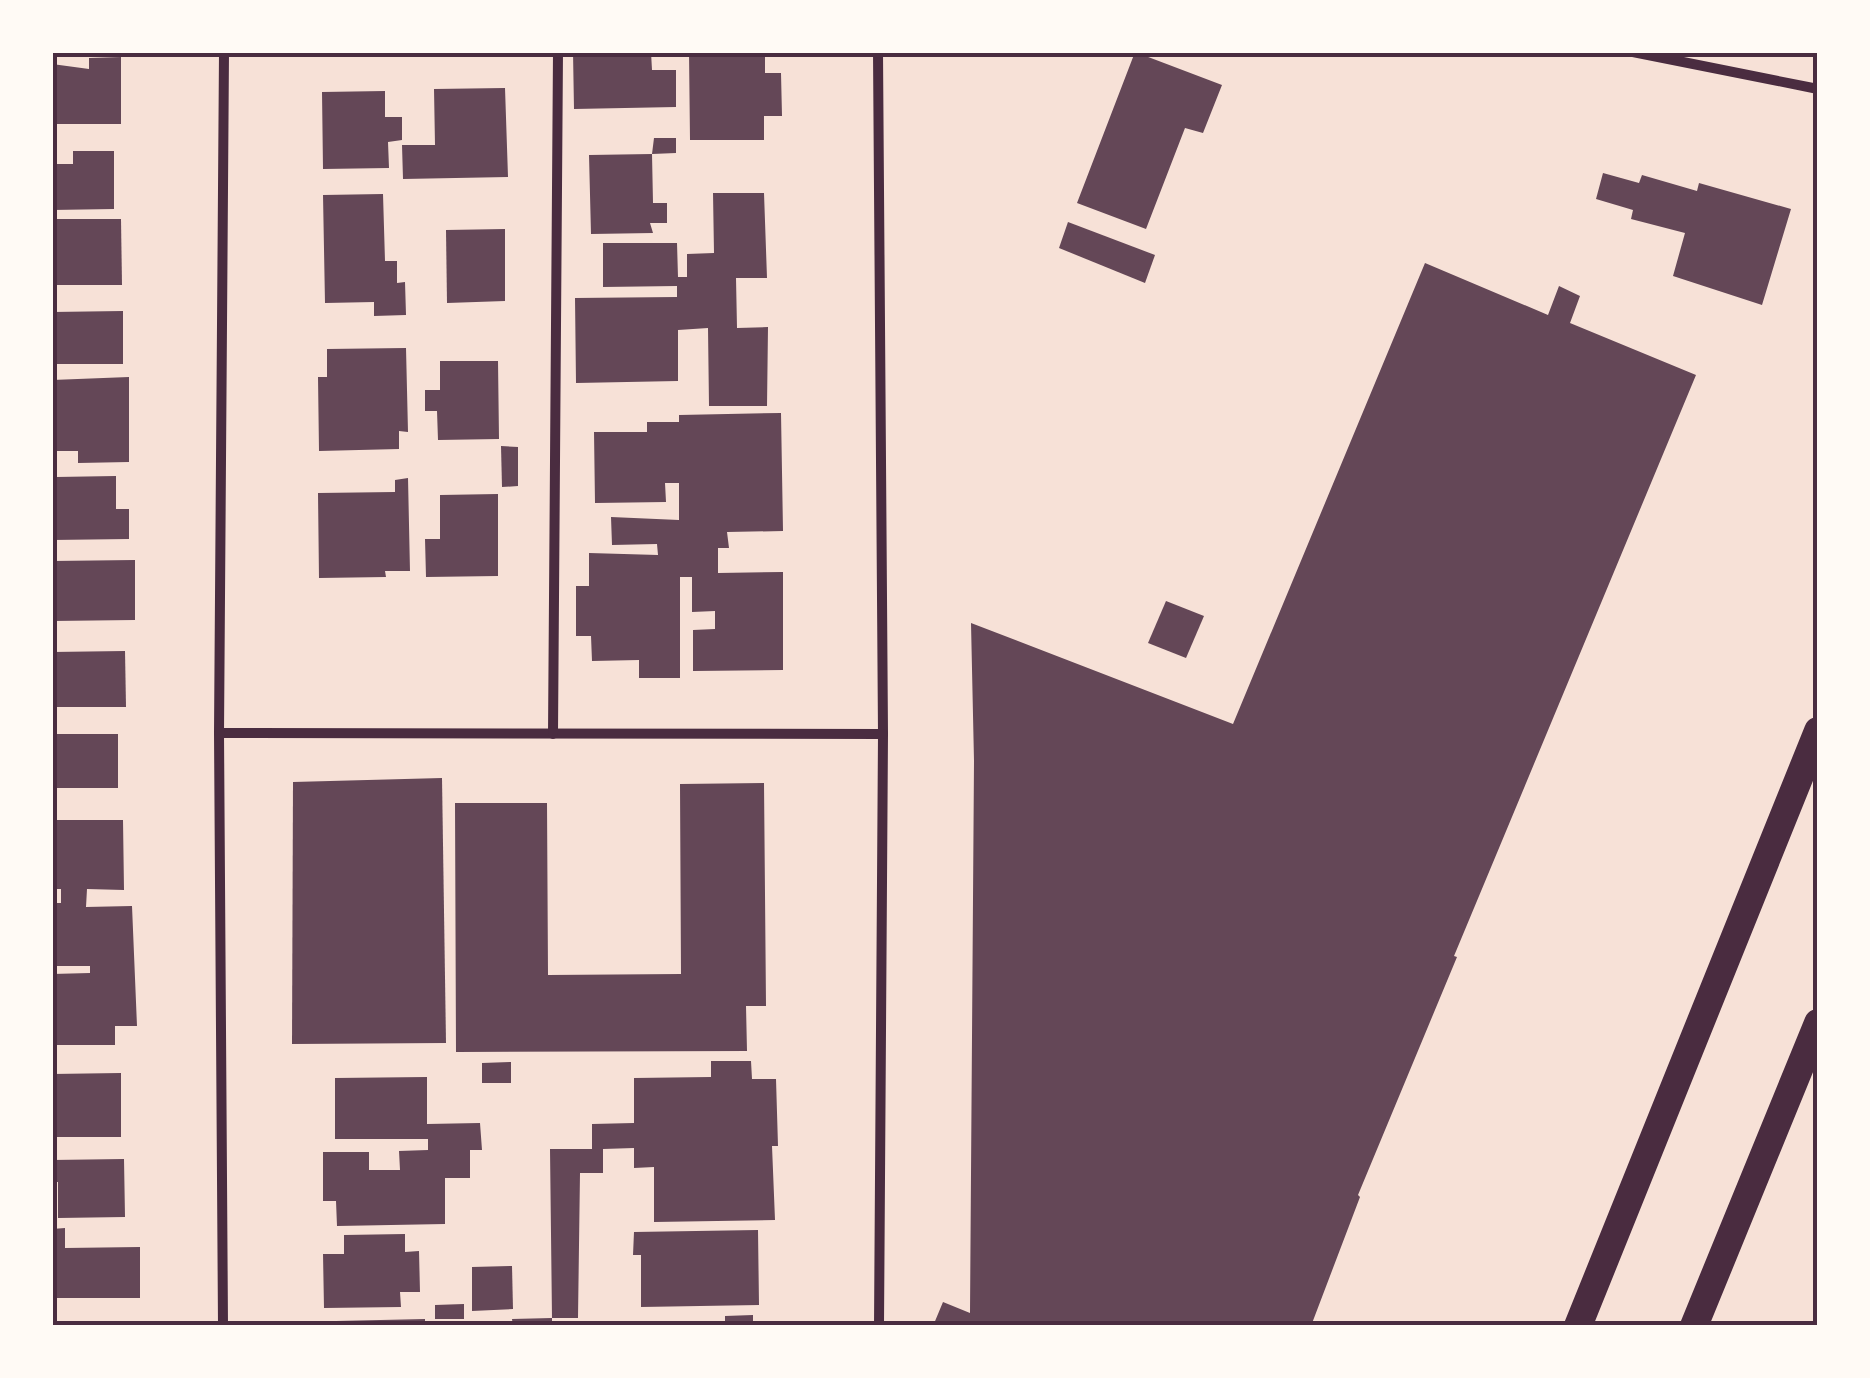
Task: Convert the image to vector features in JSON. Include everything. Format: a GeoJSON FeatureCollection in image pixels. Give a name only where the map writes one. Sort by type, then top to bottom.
{"type":"FeatureCollection","features":[{"type":"Feature","properties":{"kind":"highway"},"geometry":{"type":"LineString","coordinates":[[1578,1326],[1818,731]]}},
{"type":"Feature","properties":{"kind":"highway"},"geometry":{"type":"LineString","coordinates":[[1694,1326],[1818,1023]]}},
{"type":"Feature","properties":{"kind":"street"},"geometry":{"type":"LineString","coordinates":[[222,1326],[219,733],[224,52]]}},
{"type":"Feature","properties":{"kind":"street"},"geometry":{"type":"LineString","coordinates":[[553,734],[558,52]]}},
{"type":"Feature","properties":{"kind":"street"},"geometry":{"type":"LineString","coordinates":[[878,52],[883,734],[879,1326]]}},
{"type":"Feature","properties":{"kind":"street"},"geometry":{"type":"LineString","coordinates":[[1633,52],[1818,88]]}},
{"type":"Feature","properties":{"kind":"street"},"geometry":{"type":"LineString","coordinates":[[219,733],[883,734]]}},
{"type":"Feature","properties":{"kind":"building"},"geometry":{"type":"Polygon","coordinates":[[[573,52],[651,52],[652,70],[676,70],[676,107],[574,109],[573,52]]]}},
{"type":"Feature","properties":{"kind":"building"},"geometry":{"type":"Polygon","coordinates":[[[689,52],[765,52],[765,73],[781,73],[782,116],[764,116],[764,140],[690,140],[689,52]]]}},
{"type":"Feature","properties":{"kind":"building"},"geometry":{"type":"Polygon","coordinates":[[[1135,52],[1222,85],[1203,133],[1185,128],[1146,229],[1077,203],[1135,52]]]}},
{"type":"Feature","properties":{"kind":"building"},"geometry":{"type":"Polygon","coordinates":[[[121,57],[121,124],[52,124],[52,64],[89,69],[89,58],[121,57]]]}},
{"type":"Feature","properties":{"kind":"building"},"geometry":{"type":"Polygon","coordinates":[[[505,88],[508,177],[403,179],[402,145],[435,145],[434,89],[505,88]]]}},
{"type":"Feature","properties":{"kind":"building"},"geometry":{"type":"Polygon","coordinates":[[[385,91],[385,117],[402,117],[402,140],[388,142],[389,168],[323,169],[322,92],[385,91]]]}},
{"type":"Feature","properties":{"kind":"building"},"geometry":{"type":"Polygon","coordinates":[[[654,138],[676,138],[676,153],[652,154],[654,138]]]}},
{"type":"Feature","properties":{"kind":"building"},"geometry":{"type":"Polygon","coordinates":[[[73,151],[114,151],[114,209],[52,210],[52,164],[73,164],[73,151]]]}},
{"type":"Feature","properties":{"kind":"building"},"geometry":{"type":"Polygon","coordinates":[[[652,154],[653,203],[667,203],[667,223],[650,223],[653,233],[591,234],[589,155],[652,154]]]}},
{"type":"Feature","properties":{"kind":"building"},"geometry":{"type":"Polygon","coordinates":[[[1603,173],[1639,183],[1642,175],[1697,191],[1699,183],[1791,209],[1762,305],[1673,276],[1685,233],[1631,219],[1633,210],[1596,199],[1603,173]]]}},
{"type":"Feature","properties":{"kind":"building"},"geometry":{"type":"Polygon","coordinates":[[[713,193],[764,193],[767,278],[736,278],[737,328],[768,327],[767,406],[709,406],[708,328],[678,330],[678,381],[576,383],[575,298],[677,297],[677,286],[603,287],[603,243],[677,243],[678,277],[687,277],[687,254],[714,253],[713,193]]]}},
{"type":"Feature","properties":{"kind":"building"},"geometry":{"type":"Polygon","coordinates":[[[383,194],[385,261],[397,261],[397,283],[405,282],[406,315],[374,316],[374,302],[325,303],[323,195],[383,194]]]}},
{"type":"Feature","properties":{"kind":"building"},"geometry":{"type":"Polygon","coordinates":[[[52,219],[121,219],[122,285],[52,285],[52,219]]]}},
{"type":"Feature","properties":{"kind":"building"},"geometry":{"type":"Polygon","coordinates":[[[1068,222],[1155,255],[1145,283],[1059,248],[1068,222]]]}},
{"type":"Feature","properties":{"kind":"building"},"geometry":{"type":"Polygon","coordinates":[[[505,229],[505,301],[447,303],[446,230],[505,229]]]}},
{"type":"Feature","properties":{"kind":"building"},"geometry":{"type":"Polygon","coordinates":[[[1425,263],[1548,315],[1559,286],[1580,296],[1570,323],[1696,375],[1454,956],[1457,957],[1358,1195],[1311,1326],[933,1326],[943,1302],[970,1313],[974,761],[971,623],[1233,724],[1425,263]]]}},
{"type":"Feature","properties":{"kind":"building"},"geometry":{"type":"Polygon","coordinates":[[[123,311],[123,364],[54,364],[52,312],[123,311]]]}},
{"type":"Feature","properties":{"kind":"building"},"geometry":{"type":"Polygon","coordinates":[[[406,348],[408,432],[399,431],[399,449],[319,451],[318,377],[327,377],[327,349],[406,348]]]}},
{"type":"Feature","properties":{"kind":"building"},"geometry":{"type":"Polygon","coordinates":[[[440,361],[498,361],[499,439],[438,440],[437,411],[425,411],[425,390],[440,390],[440,361]]]}},
{"type":"Feature","properties":{"kind":"building"},"geometry":{"type":"Polygon","coordinates":[[[129,377],[129,462],[78,463],[78,451],[52,451],[52,380],[129,377]]]}},
{"type":"Feature","properties":{"kind":"building"},"geometry":{"type":"Polygon","coordinates":[[[781,413],[783,531],[727,532],[729,548],[718,548],[718,573],[783,572],[783,670],[693,671],[693,630],[715,629],[715,611],[692,612],[692,577],[680,577],[680,678],[639,678],[639,660],[592,661],[591,636],[576,636],[576,586],[589,586],[589,553],[658,555],[657,544],[612,545],[611,517],[679,520],[679,483],[665,483],[666,502],[595,503],[594,432],[647,432],[647,422],[679,422],[679,415],[781,413]]]}},
{"type":"Feature","properties":{"kind":"building"},"geometry":{"type":"Polygon","coordinates":[[[501,446],[518,447],[518,486],[502,487],[501,446]]]}},
{"type":"Feature","properties":{"kind":"building"},"geometry":{"type":"Polygon","coordinates":[[[116,476],[116,509],[129,509],[129,539],[52,540],[52,489],[56,489],[56,477],[116,476]]]}},
{"type":"Feature","properties":{"kind":"building"},"geometry":{"type":"Polygon","coordinates":[[[408,478],[410,571],[385,571],[386,577],[319,578],[318,493],[395,492],[395,480],[408,478]]]}},
{"type":"Feature","properties":{"kind":"building"},"geometry":{"type":"Polygon","coordinates":[[[498,494],[498,576],[426,577],[425,539],[440,539],[440,495],[498,494]]]}},
{"type":"Feature","properties":{"kind":"building"},"geometry":{"type":"Polygon","coordinates":[[[135,560],[135,620],[52,621],[52,561],[135,560]]]}},
{"type":"Feature","properties":{"kind":"building"},"geometry":{"type":"Polygon","coordinates":[[[1166,601],[1204,616],[1186,658],[1148,643],[1166,601]]]}},
{"type":"Feature","properties":{"kind":"building"},"geometry":{"type":"Polygon","coordinates":[[[125,651],[126,707],[55,707],[52,652],[125,651]]]}},
{"type":"Feature","properties":{"kind":"building"},"geometry":{"type":"Polygon","coordinates":[[[52,734],[118,734],[118,788],[53,788],[52,734]]]}},
{"type":"Feature","properties":{"kind":"building"},"geometry":{"type":"Polygon","coordinates":[[[442,778],[446,1043],[292,1044],[293,782],[442,778]]]}},
{"type":"Feature","properties":{"kind":"building"},"geometry":{"type":"Polygon","coordinates":[[[764,783],[766,1006],[746,1006],[747,1051],[456,1052],[455,803],[547,803],[548,975],[681,974],[680,784],[764,783]]]}},
{"type":"Feature","properties":{"kind":"building"},"geometry":{"type":"Polygon","coordinates":[[[54,820],[123,820],[124,890],[87,889],[86,907],[132,906],[137,1026],[115,1026],[115,1045],[52,1045],[52,974],[90,973],[90,966],[54,966],[52,903],[61,903],[61,889],[52,889],[54,820]]]}},
{"type":"Feature","properties":{"kind":"building"},"geometry":{"type":"Polygon","coordinates":[[[711,1061],[751,1061],[752,1079],[776,1079],[778,1146],[772,1146],[775,1220],[654,1222],[654,1167],[634,1168],[634,1148],[603,1149],[603,1173],[580,1173],[578,1318],[552,1318],[550,1149],[592,1149],[592,1124],[634,1123],[634,1078],[711,1077],[711,1061]]]}},
{"type":"Feature","properties":{"kind":"building"},"geometry":{"type":"Polygon","coordinates":[[[511,1062],[511,1083],[482,1083],[482,1063],[511,1062]]]}},
{"type":"Feature","properties":{"kind":"building"},"geometry":{"type":"Polygon","coordinates":[[[121,1073],[121,1137],[52,1137],[52,1074],[121,1073]]]}},
{"type":"Feature","properties":{"kind":"building"},"geometry":{"type":"Polygon","coordinates":[[[427,1077],[427,1124],[480,1123],[482,1150],[470,1150],[470,1178],[445,1178],[445,1224],[337,1226],[336,1201],[323,1201],[323,1152],[369,1152],[369,1170],[400,1170],[399,1151],[428,1150],[428,1139],[335,1139],[335,1078],[427,1077]]]}},
{"type":"Feature","properties":{"kind":"building"},"geometry":{"type":"Polygon","coordinates":[[[124,1159],[125,1217],[58,1218],[58,1182],[52,1182],[52,1160],[124,1159]]]}},
{"type":"Feature","properties":{"kind":"building"},"geometry":{"type":"Polygon","coordinates":[[[65,1228],[65,1248],[140,1247],[140,1298],[52,1298],[52,1229],[65,1228]]]}},
{"type":"Feature","properties":{"kind":"building"},"geometry":{"type":"Polygon","coordinates":[[[758,1230],[759,1305],[641,1307],[641,1255],[633,1255],[634,1232],[758,1230]]]}},
{"type":"Feature","properties":{"kind":"building"},"geometry":{"type":"Polygon","coordinates":[[[405,1234],[405,1252],[419,1251],[420,1292],[400,1292],[401,1307],[324,1308],[323,1254],[344,1254],[344,1235],[405,1234]]]}},
{"type":"Feature","properties":{"kind":"building"},"geometry":{"type":"Polygon","coordinates":[[[512,1266],[513,1309],[472,1311],[472,1267],[512,1266]]]}},
{"type":"Feature","properties":{"kind":"building"},"geometry":{"type":"Polygon","coordinates":[[[464,1304],[464,1319],[435,1319],[435,1305],[464,1304]]]}},
{"type":"Feature","properties":{"kind":"building"},"geometry":{"type":"Polygon","coordinates":[[[753,1315],[753,1326],[725,1326],[725,1316],[753,1315]]]}},
{"type":"Feature","properties":{"kind":"building"},"geometry":{"type":"Polygon","coordinates":[[[552,1318],[552,1326],[513,1326],[512,1319],[552,1318]]]}},
{"type":"Feature","properties":{"kind":"building"},"geometry":{"type":"Polygon","coordinates":[[[425,1319],[425,1326],[336,1326],[336,1321],[425,1319]]]}}]}
